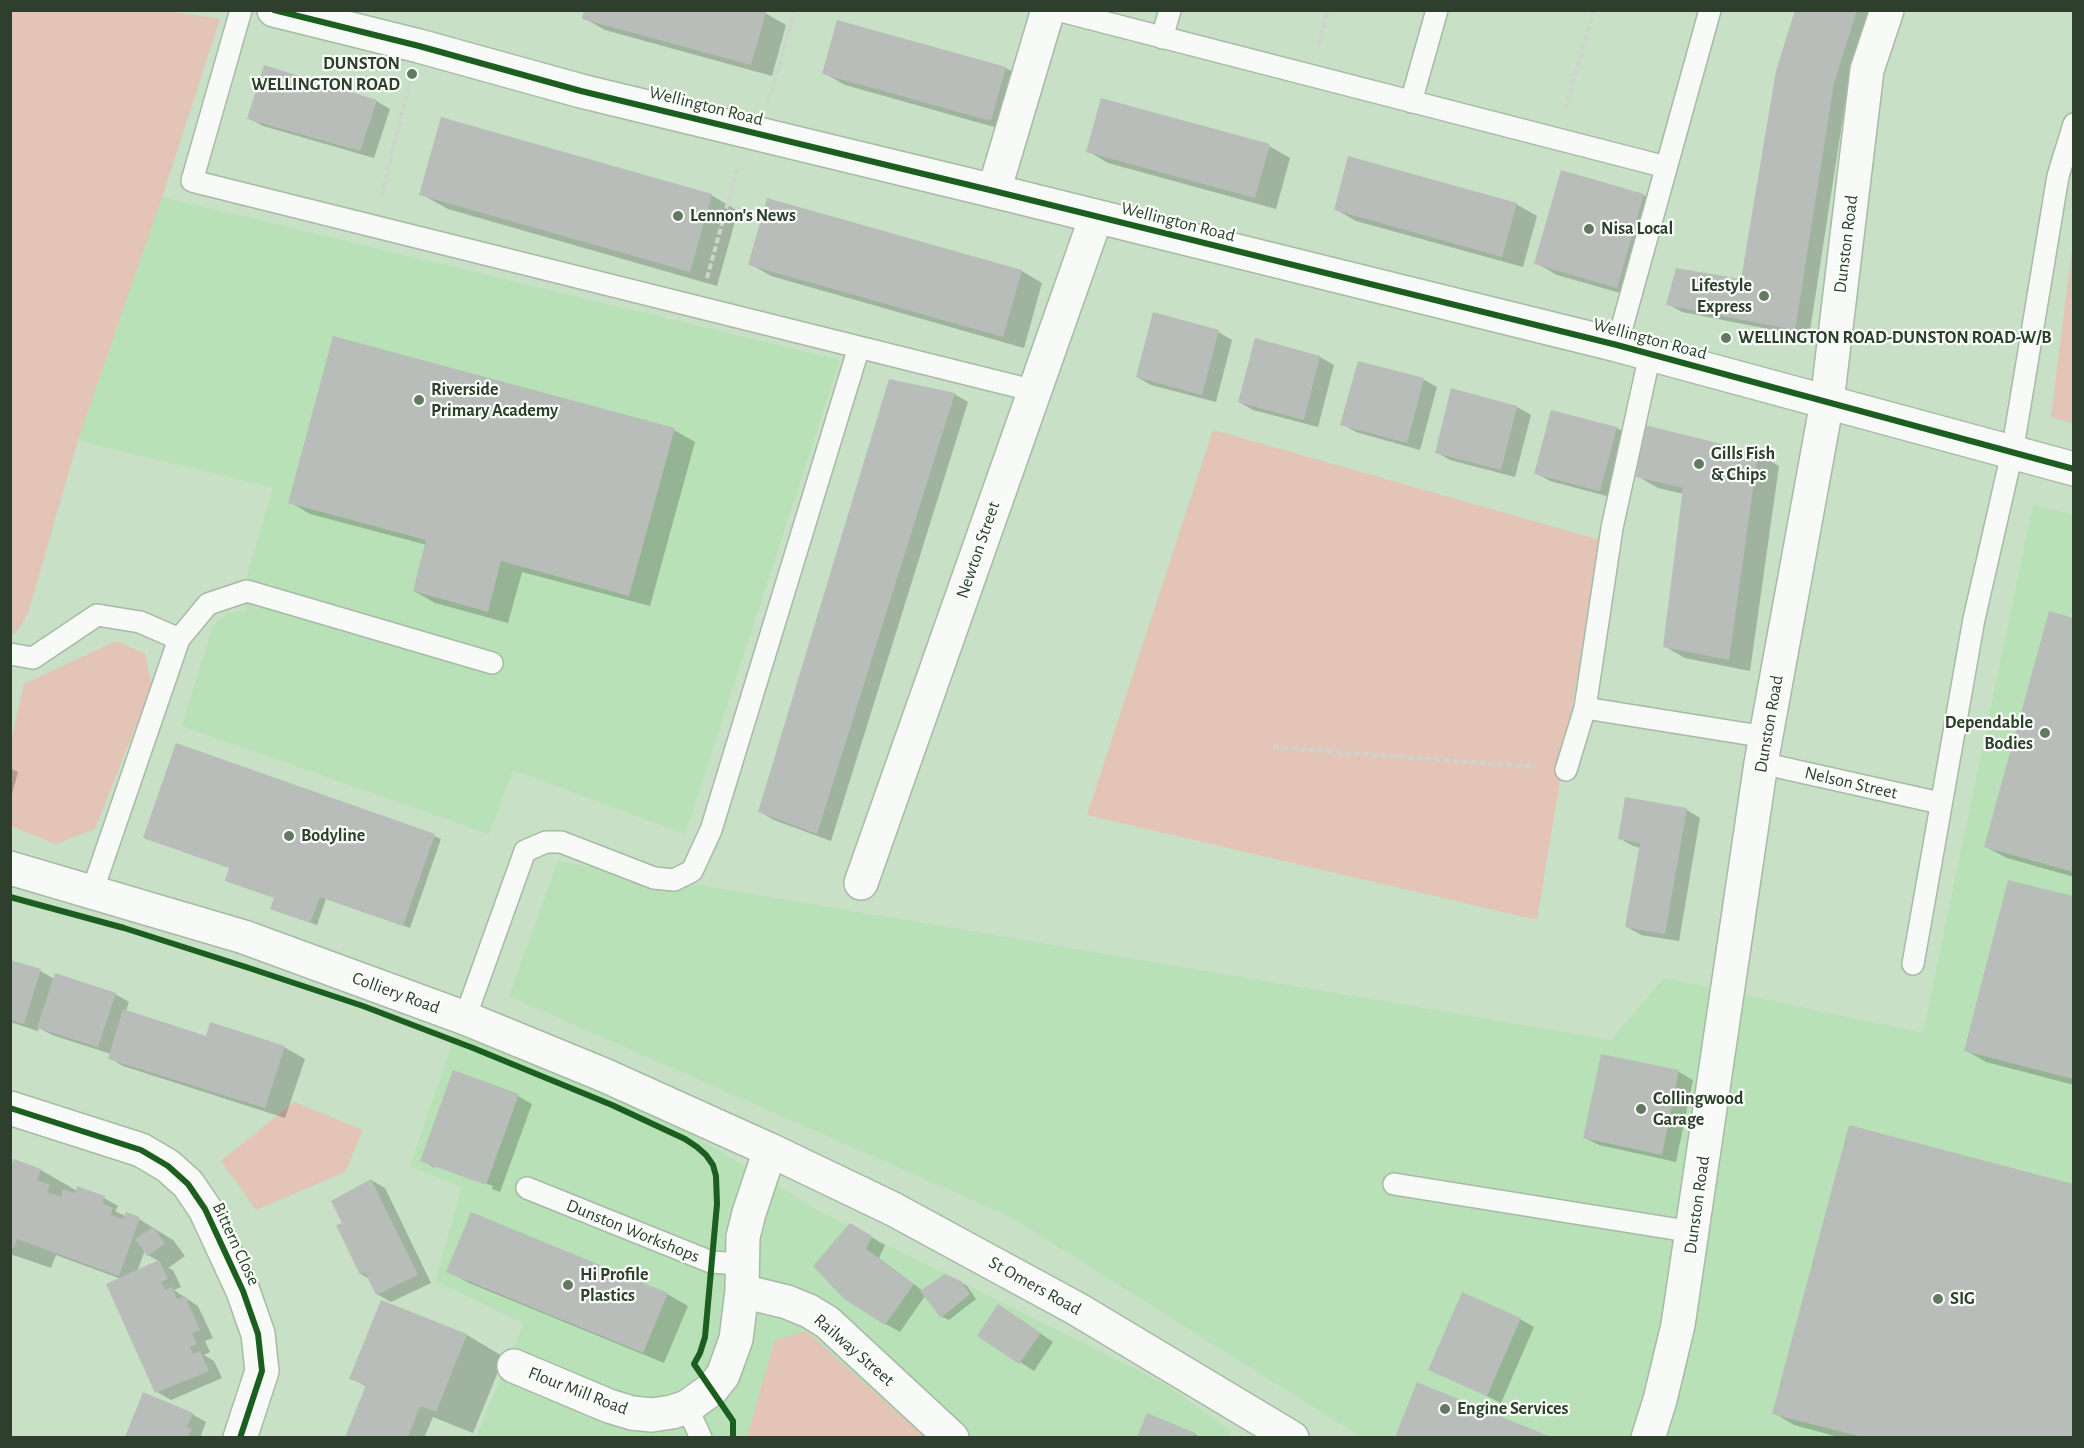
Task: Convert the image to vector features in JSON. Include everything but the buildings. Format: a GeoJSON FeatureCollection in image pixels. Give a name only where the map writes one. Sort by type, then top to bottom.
{"type":"FeatureCollection","features":[{"type":"Feature","properties":{"kind":"street","name":"Wellington Road"},"geometry":{"type":"LineString","coordinates":[[274,10],[420,46],[581,91],[994,190],[1617,345],[2073,469]]}},
{"type":"Feature","properties":{"kind":"street"},"geometry":{"type":"LineString","coordinates":[[994,190],[1048,10]]}},
{"type":"Feature","properties":{"kind":"street","name":"Dunston Road"},"geometry":{"type":"LineString","coordinates":[[1648,1437],[1660,1400],[1678,1325],[1694,1232],[1764,750],[1827,402],[1867,70],[1887,10]]}},
{"type":"Feature","properties":{"kind":"street","name":"Newton Street"},"geometry":{"type":"LineString","coordinates":[[861,883],[1096,217]]}},
{"type":"Feature","properties":{"kind":"street","name":"Colliery Road"},"geometry":{"type":"LineString","coordinates":[[10,868],[244,937],[465,1018],[604,1075],[770,1150]]}},
{"type":"Feature","properties":{"kind":"street","name":"Bittern Close"},"geometry":{"type":"LineString","coordinates":[[10,1108],[141,1149],[168,1166],[188,1184],[205,1209],[243,1291],[258,1334],[262,1371],[240,1437]]}},
{"type":"Feature","properties":{"kind":"street"},"geometry":{"type":"LineString","coordinates":[[742,1277],[743,1237],[770,1150]]}},
{"type":"Feature","properties":{"kind":"street","name":"St Omers Road"},"geometry":{"type":"LineString","coordinates":[[770,1150],[893,1209],[1077,1309],[1292,1437]]}},
{"type":"Feature","properties":{"kind":"street","name":"Flour Mill Road"},"geometry":{"type":"LineString","coordinates":[[514,1366],[609,1407],[632,1413],[652,1415],[687,1407],[712,1389],[723,1375],[736,1339],[742,1277]]}},
{"type":"Feature","properties":{"kind":"street","name":"Railway Street"},"geometry":{"type":"LineString","coordinates":[[742,1277],[827,1322],[952,1437]]}},
{"type":"Feature","properties":{"kind":"lane"},"geometry":{"type":"LineString","coordinates":[[241,10],[192,181],[1035,391]]}},
{"type":"Feature","properties":{"kind":"lane"},"geometry":{"type":"LineString","coordinates":[[1057,10],[1162,39],[1666,167]]}},
{"type":"Feature","properties":{"kind":"lane"},"geometry":{"type":"LineString","coordinates":[[1162,39],[1170,10]]}},
{"type":"Feature","properties":{"kind":"lane"},"geometry":{"type":"LineString","coordinates":[[1411,102],[1437,10]]}},
{"type":"Feature","properties":{"kind":"lane"},"geometry":{"type":"LineString","coordinates":[[1617,345],[1710,10]]}},
{"type":"Feature","properties":{"kind":"lane"},"geometry":{"type":"LineString","coordinates":[[1913,964],[1974,619],[2013,453],[2058,176],[2073,124]]}},
{"type":"Feature","properties":{"kind":"lane"},"geometry":{"type":"LineString","coordinates":[[465,1018],[525,851],[546,842],[561,842],[654,878],[674,880],[692,871],[711,831],[859,347]]}},
{"type":"Feature","properties":{"kind":"lane"},"geometry":{"type":"LineString","coordinates":[[1566,770],[1585,708],[1612,528],[1650,354]]}},
{"type":"Feature","properties":{"kind":"lane"},"geometry":{"type":"LineString","coordinates":[[92,892],[179,639],[208,604],[247,591],[492,663]]}},
{"type":"Feature","properties":{"kind":"lane"},"geometry":{"type":"LineString","coordinates":[[10,654],[33,658],[97,615],[140,622],[179,639]]}},
{"type":"Feature","properties":{"kind":"lane","name":"Nelson Street"},"geometry":{"type":"LineString","coordinates":[[1585,708],[1764,750],[1820,775],[1940,803]]}},
{"type":"Feature","properties":{"kind":"lane"},"geometry":{"type":"LineString","coordinates":[[1394,1184],[1694,1232]]}},
{"type":"Feature","properties":{"kind":"lane","name":"Dunston Workshops"},"geometry":{"type":"LineString","coordinates":[[527,1188],[711,1262],[742,1277]]}},
{"type":"Feature","properties":{"kind":"lane"},"geometry":{"type":"LineString","coordinates":[[687,1407],[701,1437]]}},
{"type":"Feature","properties":{"kind":"path"},"geometry":{"type":"LineString","coordinates":[[1556,139],[1594,10]]}},
{"type":"Feature","properties":{"kind":"path"},"geometry":{"type":"LineString","coordinates":[[373,226],[420,46]]}},
{"type":"Feature","properties":{"kind":"path"},"geometry":{"type":"LineString","coordinates":[[1273,747],[1566,770]]}},
{"type":"Feature","properties":{"kind":"shaded area"},"geometry":{"type":"Polygon","coordinates":[[[11,10],[168,11],[220,19],[162,197],[78,440],[28,613],[18,630],[11,635],[11,10]]]}},
{"type":"Feature","properties":{"kind":"shaded area","name":"Riverside Primary Academy"},"geometry":{"type":"Polygon","coordinates":[[[11,11],[168,11],[220,19],[162,197],[840,360],[685,834],[513,770],[489,834],[182,726],[213,625],[220,618],[232,612],[246,611],[247,576],[273,488],[78,440],[28,613],[18,630],[11,635],[11,11]]]}},
{"type":"Feature","properties":{"kind":"shaded area"},"geometry":{"type":"Polygon","coordinates":[[[2073,241],[2073,423],[2051,417],[2073,241]]]}},
{"type":"Feature","properties":{"kind":"shaded area"},"geometry":{"type":"Polygon","coordinates":[[[1213,430],[1600,540],[1537,920],[1087,815],[1213,430]]]}},
{"type":"Feature","properties":{"kind":"shaded area"},"geometry":{"type":"Polygon","coordinates":[[[2033,505],[2073,515],[2073,1437],[1361,1437],[1009,1216],[509,996],[558,861],[1611,1040],[1664,978],[1923,1033],[2033,505]]]}},
{"type":"Feature","properties":{"kind":"shaded area"},"geometry":{"type":"Polygon","coordinates":[[[116,641],[145,654],[152,685],[95,829],[56,844],[11,826],[11,741],[24,684],[116,641]]]}},
{"type":"Feature","properties":{"kind":"shaded area"},"geometry":{"type":"Polygon","coordinates":[[[459,1024],[685,1130],[810,1206],[1163,1383],[1231,1431],[1228,1438],[476,1437],[524,1323],[435,1281],[462,1187],[410,1166],[459,1024]]]}},
{"type":"Feature","properties":{"kind":"shaded area"},"geometry":{"type":"Polygon","coordinates":[[[294,1102],[363,1130],[345,1172],[256,1210],[221,1161],[294,1102]]]}},
{"type":"Feature","properties":{"kind":"shaded area"},"geometry":{"type":"Polygon","coordinates":[[[806,1331],[925,1437],[747,1437],[775,1340],[806,1331]]]}},
{"type":"Feature","properties":{"kind":"cycle path"},"geometry":{"type":"LineString","coordinates":[[274,10],[419,46],[581,91],[1617,345],[2074,469]]}},
{"type":"Feature","properties":{"kind":"cycle path"},"geometry":{"type":"LineString","coordinates":[[10,897],[124,928],[363,1006],[612,1105],[685,1139],[697,1147],[713,1165],[716,1176],[717,1204],[705,1337],[694,1364],[733,1421],[733,1438]]}},
{"type":"Feature","properties":{"kind":"cycle path"},"geometry":{"type":"LineString","coordinates":[[10,1108],[141,1150],[168,1166],[188,1184],[205,1209],[243,1291],[258,1334],[262,1371],[240,1438]]}},
{"type":"Feature","properties":{"kind":"place","name":"DUNSTON WELLINGTON ROAD"},"geometry":{"type":"Point","coordinates":[412,74]}},
{"type":"Feature","properties":{"kind":"place","name":"Lennon's News"},"geometry":{"type":"Point","coordinates":[678,216]}},
{"type":"Feature","properties":{"kind":"place","name":"Nisa Local"},"geometry":{"type":"Point","coordinates":[1589,229]}},
{"type":"Feature","properties":{"kind":"place","name":"Lifestyle Express"},"geometry":{"type":"Point","coordinates":[1764,296]}},
{"type":"Feature","properties":{"kind":"place","name":"WELLINGTON ROAD-DUNSTON ROAD-W/B"},"geometry":{"type":"Point","coordinates":[1726,338]}},
{"type":"Feature","properties":{"kind":"place","name":"Riverside Primary Academy"},"geometry":{"type":"Point","coordinates":[419,400]}},
{"type":"Feature","properties":{"kind":"place","name":"Gills Fish & Chips"},"geometry":{"type":"Point","coordinates":[1699,464]}},
{"type":"Feature","properties":{"kind":"place","name":"Dependable Bodies"},"geometry":{"type":"Point","coordinates":[2045,733]}},
{"type":"Feature","properties":{"kind":"place","name":"Bodyline"},"geometry":{"type":"Point","coordinates":[289,836]}},
{"type":"Feature","properties":{"kind":"place","name":"Collingwood Garage"},"geometry":{"type":"Point","coordinates":[1641,1109]}},
{"type":"Feature","properties":{"kind":"place","name":"Hi Profile Plastics"},"geometry":{"type":"Point","coordinates":[568,1285]}},
{"type":"Feature","properties":{"kind":"place","name":"SIG"},"geometry":{"type":"Point","coordinates":[1938,1299]}},
{"type":"Feature","properties":{"kind":"place","name":"Engine Services"},"geometry":{"type":"Point","coordinates":[1445,1409]}}]}
